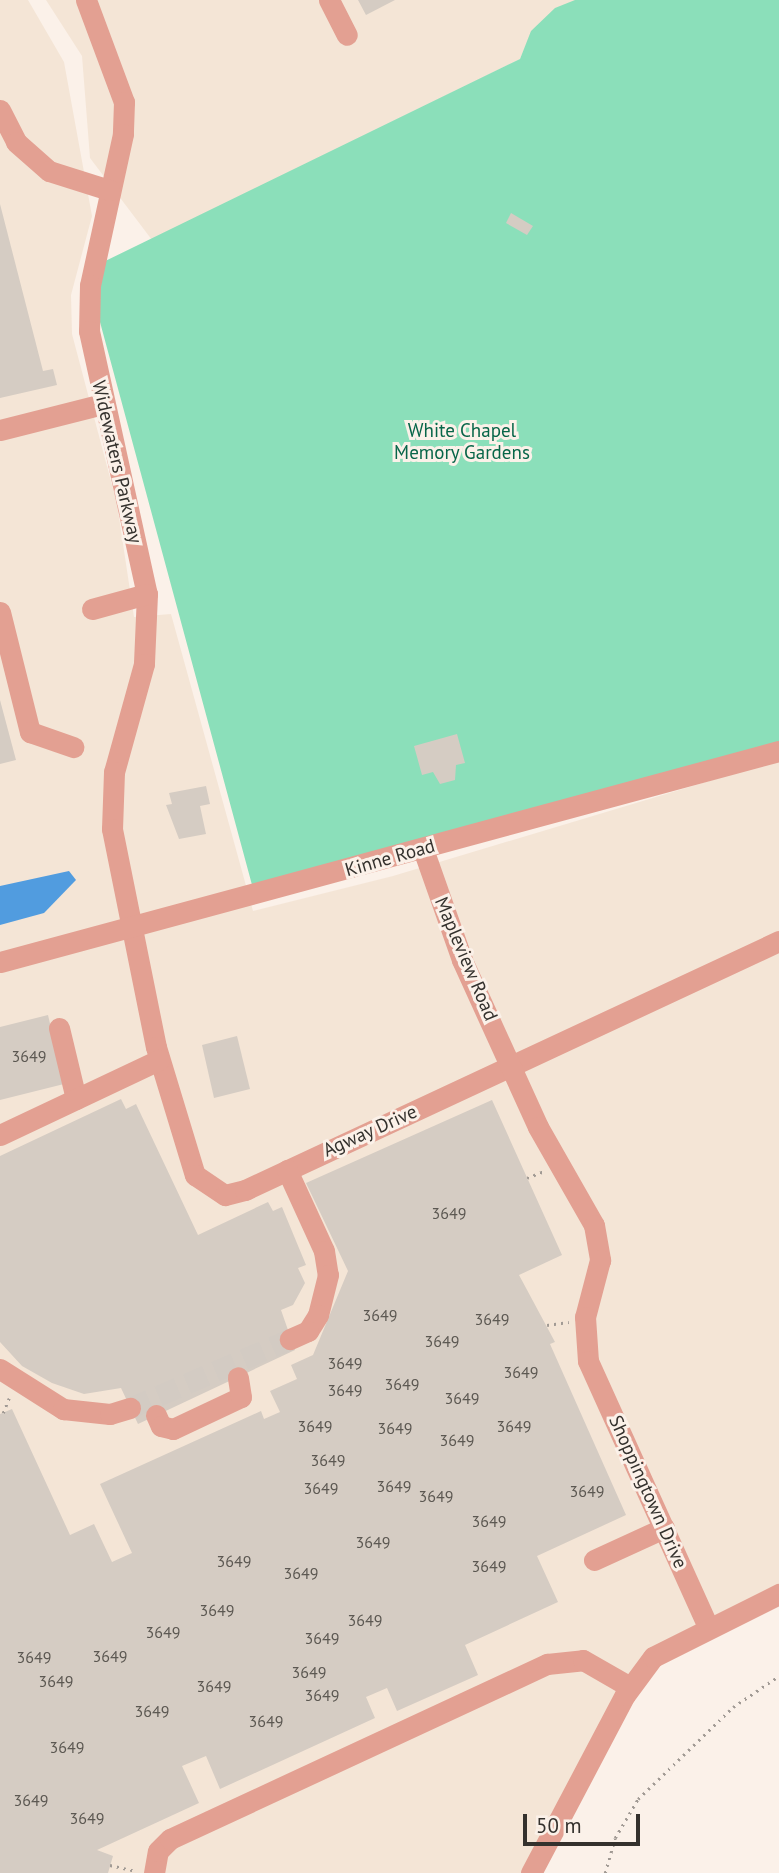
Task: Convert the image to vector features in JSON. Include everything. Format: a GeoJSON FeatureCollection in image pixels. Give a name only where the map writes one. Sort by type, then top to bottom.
{"type":"FeatureCollection","features":[{"type":"Feature","properties":{"kind":"street","name":"Widewaters Parkway"},"geometry":{"type":"LineString","coordinates":[[86,0],[106,40],[124,102],[89,306],[103,404],[147,594],[144,664],[111,802],[129,929]]}},
{"type":"Feature","properties":{"kind":"street"},"geometry":{"type":"LineString","coordinates":[[329,0],[347,35]]}},
{"type":"Feature","properties":{"kind":"street"},"geometry":{"type":"LineString","coordinates":[[0,110],[16,142],[49,171],[109,190]]}},
{"type":"Feature","properties":{"kind":"street"},"geometry":{"type":"LineString","coordinates":[[0,430],[103,404]]}},
{"type":"Feature","properties":{"kind":"street"},"geometry":{"type":"LineString","coordinates":[[92,609],[147,594]]}},
{"type":"Feature","properties":{"kind":"street"},"geometry":{"type":"LineString","coordinates":[[0,612],[30,732],[73,747]]}},
{"type":"Feature","properties":{"kind":"street","name":"Kinne Road"},"geometry":{"type":"LineString","coordinates":[[0,962],[779,751]]}},
{"type":"Feature","properties":{"kind":"street","name":"Mapleview Road"},"geometry":{"type":"LineString","coordinates":[[423,849],[462,960],[515,1067]]}},
{"type":"Feature","properties":{"kind":"street","name":"Agway Drive"},"geometry":{"type":"LineString","coordinates":[[129,929],[159,1060],[184,1151],[206,1186],[225,1195],[287,1170],[515,1067],[779,941]]}},
{"type":"Feature","properties":{"kind":"street"},"geometry":{"type":"LineString","coordinates":[[59,1028],[76,1099]]}},
{"type":"Feature","properties":{"kind":"street"},"geometry":{"type":"LineString","coordinates":[[0,1135],[159,1060]]}},
{"type":"Feature","properties":{"kind":"street","name":"Shoppingtown Drive"},"geometry":{"type":"LineString","coordinates":[[515,1067],[538,1127],[594,1225],[600,1259],[585,1317],[588,1361],[708,1627]]}},
{"type":"Feature","properties":{"kind":"street"},"geometry":{"type":"LineString","coordinates":[[287,1170],[324,1251],[328,1275],[318,1315],[307,1331],[290,1339]]}},
{"type":"Feature","properties":{"kind":"street"},"geometry":{"type":"LineString","coordinates":[[0,1369],[18,1384],[63,1409],[110,1414],[130,1408]]}},
{"type":"Feature","properties":{"kind":"street"},"geometry":{"type":"LineString","coordinates":[[156,1415],[161,1426],[173,1429],[241,1396],[238,1377]]}},
{"type":"Feature","properties":{"kind":"street"},"geometry":{"type":"LineString","coordinates":[[594,1560],[664,1528]]}},
{"type":"Feature","properties":{"kind":"street"},"geometry":{"type":"LineString","coordinates":[[531,1873],[543,1838],[630,1687],[653,1657],[708,1627],[779,1594]]}},
{"type":"Feature","properties":{"kind":"street"},"geometry":{"type":"LineString","coordinates":[[154,1873],[158,1851],[170,1839],[547,1664],[583,1660],[630,1687]]}},
{"type":"Feature","properties":{"kind":"path"},"geometry":{"type":"LineString","coordinates":[[3,1413],[18,1384]]}},
{"type":"Feature","properties":{"kind":"path"},"geometry":{"type":"LineString","coordinates":[[605,1873],[615,1838],[638,1799],[724,1714],[779,1676]]}},
{"type":"Feature","properties":{"kind":"path"},"geometry":{"type":"LineString","coordinates":[[110,1865],[145,1873]]}},
{"type":"Feature","properties":{"kind":"shaded area"},"geometry":{"type":"Polygon","coordinates":[[[0,0],[28,0],[64,62],[92,216],[71,295],[72,334],[117,504],[134,617],[171,614],[253,911],[393,876],[779,760],[779,1594],[653,1657],[531,1873],[0,1873],[0,0]]]}},
{"type":"Feature","properties":{"kind":"shaded area"},"geometry":{"type":"Polygon","coordinates":[[[46,0],[578,0],[532,31],[520,59],[152,240],[90,158],[82,56],[46,0]]]}},
{"type":"Feature","properties":{"kind":"green space","name":"White Chapel Memory Gardens"},"geometry":{"type":"Polygon","coordinates":[[[575,0],[779,0],[779,751],[255,896],[90,285],[95,266],[520,59],[531,31],[555,8],[575,0]]]}},
{"type":"Feature","properties":{"kind":"water"},"geometry":{"type":"Polygon","coordinates":[[[69,871],[76,880],[44,913],[0,925],[0,886],[69,871]]]}},
{"type":"Feature","properties":{"kind":"building"},"geometry":{"type":"Polygon","coordinates":[[[358,0],[395,0],[366,15],[358,0]]]}},
{"type":"Feature","properties":{"kind":"building"},"geometry":{"type":"Polygon","coordinates":[[[0,204],[43,371],[53,369],[57,385],[0,398],[0,204]]]}},
{"type":"Feature","properties":{"kind":"building"},"geometry":{"type":"Polygon","coordinates":[[[511,213],[533,226],[527,235],[506,223],[511,213]]]}},
{"type":"Feature","properties":{"kind":"building"},"geometry":{"type":"Polygon","coordinates":[[[0,700],[16,760],[0,764],[0,700]]]}},
{"type":"Feature","properties":{"kind":"building"},"geometry":{"type":"Polygon","coordinates":[[[457,734],[465,763],[456,765],[455,780],[440,784],[433,772],[422,775],[414,746],[457,734]]]}},
{"type":"Feature","properties":{"kind":"building"},"geometry":{"type":"Polygon","coordinates":[[[206,786],[210,804],[200,806],[206,834],[179,839],[166,805],[172,804],[169,793],[206,786]]]}},
{"type":"Feature","properties":{"kind":"building"},"geometry":{"type":"Polygon","coordinates":[[[48,1015],[64,1084],[0,1100],[0,1027],[48,1015]]]}},
{"type":"Feature","properties":{"kind":"building"},"geometry":{"type":"Polygon","coordinates":[[[237,1036],[250,1089],[214,1098],[202,1045],[237,1036]]]}},
{"type":"Feature","properties":{"kind":"building"},"geometry":{"type":"Polygon","coordinates":[[[121,1099],[126,1109],[136,1104],[198,1235],[268,1202],[273,1211],[282,1207],[306,1265],[298,1268],[305,1283],[293,1305],[281,1310],[295,1350],[138,1424],[121,1388],[84,1394],[52,1383],[22,1366],[0,1342],[0,1156],[121,1099]]]}},
{"type":"Feature","properties":{"kind":"building"},"geometry":{"type":"Polygon","coordinates":[[[492,1100],[562,1255],[519,1275],[555,1342],[550,1344],[626,1515],[537,1556],[558,1602],[465,1645],[478,1675],[397,1711],[387,1688],[366,1697],[375,1718],[220,1789],[206,1756],[182,1766],[199,1803],[97,1850],[113,1856],[108,1873],[0,1873],[0,1414],[12,1409],[70,1535],[94,1524],[112,1562],[132,1553],[100,1484],[261,1411],[264,1419],[280,1412],[270,1391],[297,1379],[291,1365],[313,1355],[348,1271],[306,1183],[492,1100]]]}},
{"type":"Feature","properties":{"kind":"tunnel"},"geometry":{"type":"LineString","coordinates":[[130,1408],[290,1339]]}}]}
